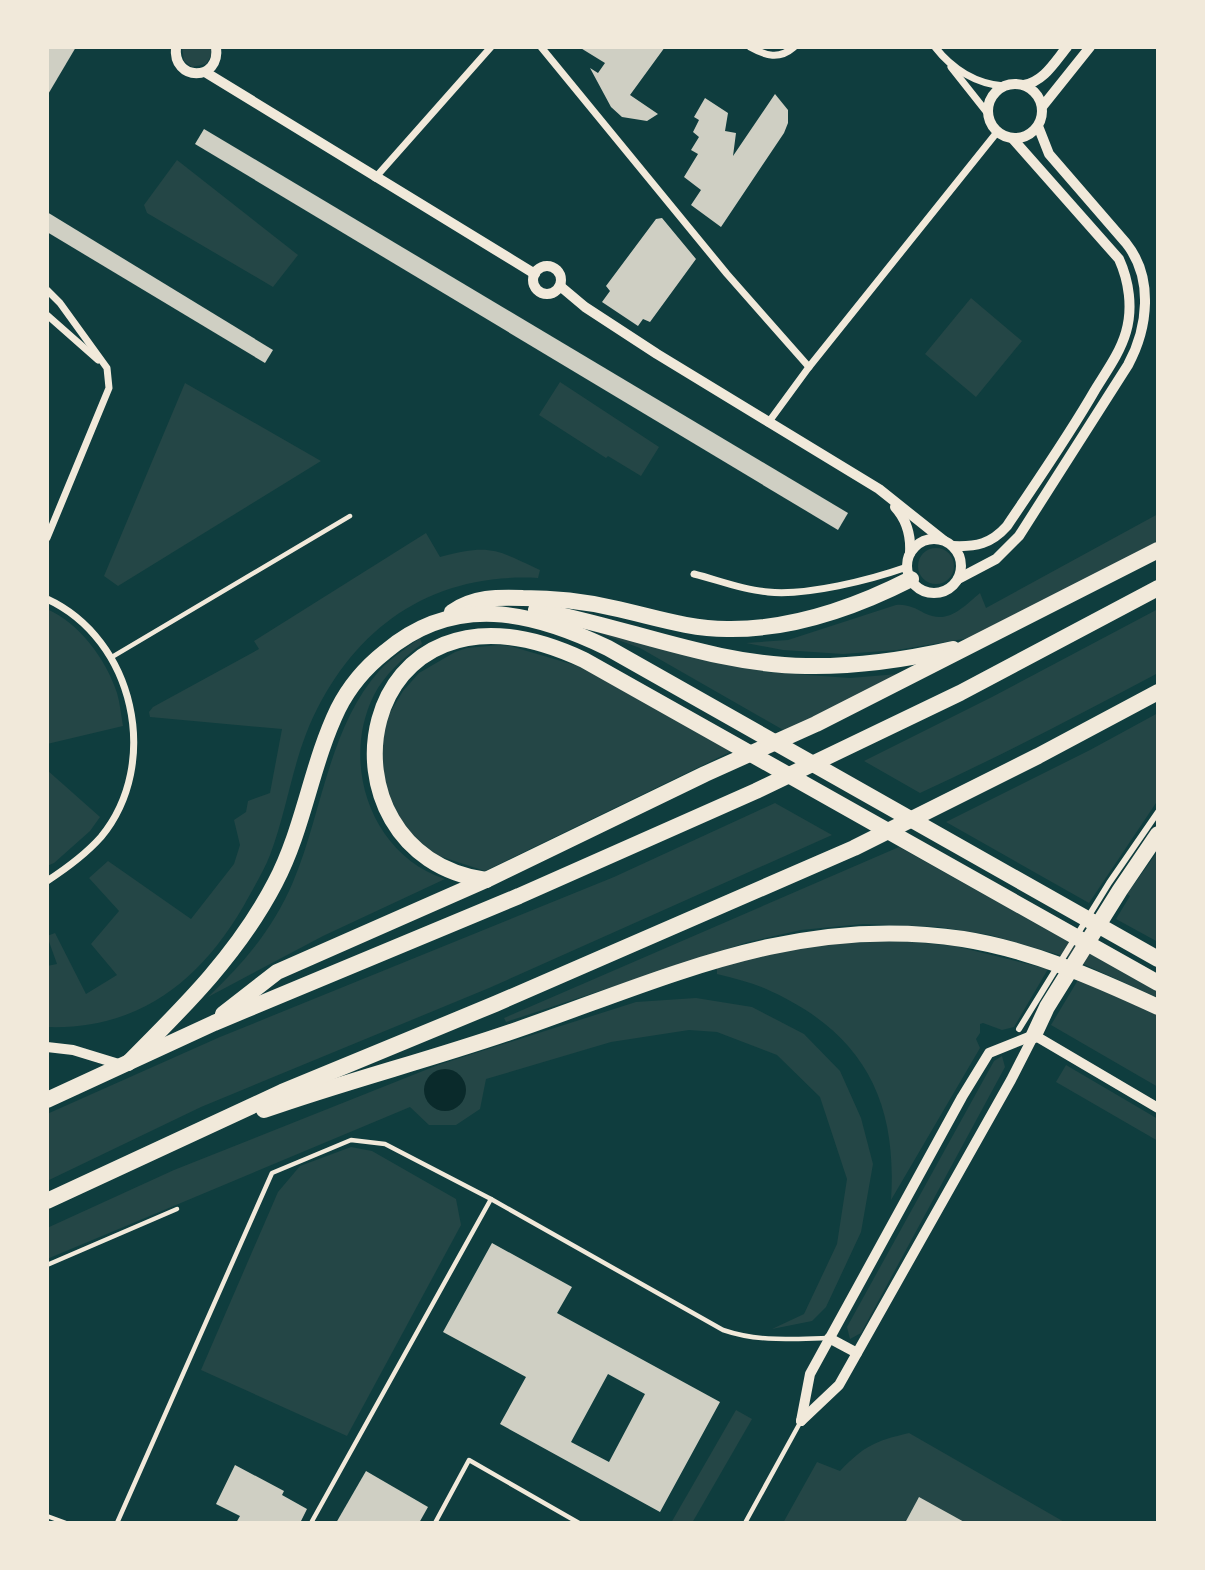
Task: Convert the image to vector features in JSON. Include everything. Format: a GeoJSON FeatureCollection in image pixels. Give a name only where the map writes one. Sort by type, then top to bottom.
{"type":"FeatureCollection","features":[{"type":"Feature","properties":{"kind":"highway"},"geometry":{"type":"LineString","coordinates":[[214,1023],[276,972],[486,880],[705,774],[816,724],[1158,550]]}},
{"type":"Feature","properties":{"kind":"highway"},"geometry":{"type":"LineString","coordinates":[[444,619],[461,606],[484,598],[536,598],[589,603],[706,628],[750,629],[832,611],[909,573]]}},
{"type":"Feature","properties":{"kind":"highway"},"geometry":{"type":"LineString","coordinates":[[47,1100],[214,1023],[519,896],[845,750],[995,676],[1158,588]]}},
{"type":"Feature","properties":{"kind":"highway"},"geometry":{"type":"LineString","coordinates":[[125,1064],[197,993],[235,949],[263,906],[288,853],[318,758],[344,698],[364,671],[397,642],[422,627],[466,614],[508,608],[531,609],[731,657],[804,666],[870,665],[979,643]]}},
{"type":"Feature","properties":{"kind":"highway"},"geometry":{"type":"LineString","coordinates":[[466,614],[509,614],[533,618],[564,628],[608,648],[1158,959]]}},
{"type":"Feature","properties":{"kind":"highway"},"geometry":{"type":"LineString","coordinates":[[486,880],[467,878],[433,862],[415,848],[400,831],[380,791],[375,747],[382,708],[390,691],[413,663],[444,645],[487,635],[545,643],[603,669],[1158,983]]}},
{"type":"Feature","properties":{"kind":"highway"},"geometry":{"type":"LineString","coordinates":[[50,1200],[282,1092],[495,1004],[853,848],[1158,692]]}},
{"type":"Feature","properties":{"kind":"highway"},"geometry":{"type":"LineString","coordinates":[[1027,1032],[1042,1003],[1115,886],[1158,834]]}},
{"type":"Feature","properties":{"kind":"highway"},"geometry":{"type":"LineString","coordinates":[[166,1145],[296,1099],[377,1076],[522,1028],[710,962],[771,945],[821,937],[892,933],[964,939],[1079,971],[1158,1007]]}},
{"type":"Feature","properties":{"kind":"street"},"geometry":{"type":"LineString","coordinates":[[176,47],[177,61],[186,71],[198,74],[214,64],[216,47]]}},
{"type":"Feature","properties":{"kind":"street"},"geometry":{"type":"LineString","coordinates":[[375,178],[491,47]]}},
{"type":"Feature","properties":{"kind":"street"},"geometry":{"type":"LineString","coordinates":[[541,47],[719,264],[809,367]]}},
{"type":"Feature","properties":{"kind":"street"},"geometry":{"type":"LineString","coordinates":[[750,47],[778,57],[794,47]]}},
{"type":"Feature","properties":{"kind":"street"},"geometry":{"type":"LineString","coordinates":[[910,554],[920,542],[928,539],[982,545],[997,538],[1061,447],[1110,366],[1125,334],[1129,314],[1128,283],[1119,259],[1012,138],[994,128],[989,115],[934,47]]}},
{"type":"Feature","properties":{"kind":"street"},"geometry":{"type":"LineString","coordinates":[[941,56],[979,82],[1004,86],[1024,85],[1043,77],[1066,47]]}},
{"type":"Feature","properties":{"kind":"street"},"geometry":{"type":"LineString","coordinates":[[1042,107],[1090,47]]}},
{"type":"Feature","properties":{"kind":"street"},"geometry":{"type":"LineString","coordinates":[[205,72],[535,274]]}},
{"type":"Feature","properties":{"kind":"street"},"geometry":{"type":"LineString","coordinates":[[1012,138],[1021,137],[1038,126],[1042,117],[1039,97],[1024,85]]}},
{"type":"Feature","properties":{"kind":"street"},"geometry":{"type":"LineString","coordinates":[[989,115],[990,100],[1004,86]]}},
{"type":"Feature","properties":{"kind":"street"},"geometry":{"type":"LineString","coordinates":[[880,489],[900,512],[907,527],[910,540],[909,573],[925,591],[944,592],[958,579],[996,559],[1019,536],[1135,351],[1144,326],[1143,281],[1136,259],[1049,154],[1038,126]]}},
{"type":"Feature","properties":{"kind":"street"},"geometry":{"type":"LineString","coordinates":[[768,423],[809,367],[998,131]]}},
{"type":"Feature","properties":{"kind":"street"},"geometry":{"type":"LineString","coordinates":[[545,266],[554,267],[560,274],[560,286],[553,293],[539,291],[533,283],[535,274],[545,266]]}},
{"type":"Feature","properties":{"kind":"street"},"geometry":{"type":"LineString","coordinates":[[560,286],[595,314],[768,423],[880,489],[948,543],[961,561],[958,579]]}},
{"type":"Feature","properties":{"kind":"street"},"geometry":{"type":"LineString","coordinates":[[47,290],[60,303],[107,368],[109,388],[47,538]]}},
{"type":"Feature","properties":{"kind":"street"},"geometry":{"type":"LineString","coordinates":[[47,315],[107,368]]}},
{"type":"Feature","properties":{"kind":"street"},"geometry":{"type":"LineString","coordinates":[[694,573],[754,590],[782,593],[909,573]]}},
{"type":"Feature","properties":{"kind":"street"},"geometry":{"type":"LineString","coordinates":[[47,599],[60,605],[89,628],[112,657],[127,692],[134,729],[132,766],[121,803],[102,835],[76,863],[47,881]]}},
{"type":"Feature","properties":{"kind":"street"},"geometry":{"type":"LineString","coordinates":[[1115,886],[1158,813]]}},
{"type":"Feature","properties":{"kind":"street"},"geometry":{"type":"LineString","coordinates":[[1027,1032],[1158,1108]]}},
{"type":"Feature","properties":{"kind":"street"},"geometry":{"type":"LineString","coordinates":[[809,1406],[810,1374],[942,1133],[989,1053],[1027,1032]]}},
{"type":"Feature","properties":{"kind":"street"},"geometry":{"type":"LineString","coordinates":[[801,1420],[809,1406],[839,1385],[1012,1080],[1027,1032]]}},
{"type":"Feature","properties":{"kind":"street"},"geometry":{"type":"LineString","coordinates":[[47,1046],[125,1064]]}},
{"type":"Feature","properties":{"kind":"street"},"geometry":{"type":"LineString","coordinates":[[829,1338],[857,1353]]}},
{"type":"Feature","properties":{"kind":"lane"},"geometry":{"type":"LineString","coordinates":[[112,657],[350,516]]}},
{"type":"Feature","properties":{"kind":"lane"},"geometry":{"type":"LineString","coordinates":[[117,1523],[272,1173],[351,1140],[385,1144],[491,1199],[723,1330],[744,1337],[768,1339],[829,1338]]}},
{"type":"Feature","properties":{"kind":"lane"},"geometry":{"type":"LineString","coordinates":[[311,1523],[491,1199]]}},
{"type":"Feature","properties":{"kind":"lane"},"geometry":{"type":"LineString","coordinates":[[47,1265],[177,1209]]}},
{"type":"Feature","properties":{"kind":"lane"},"geometry":{"type":"LineString","coordinates":[[745,1523],[801,1420]]}},
{"type":"Feature","properties":{"kind":"lane"},"geometry":{"type":"LineString","coordinates":[[435,1523],[469,1460],[579,1523]]}},
{"type":"Feature","properties":{"kind":"lane"},"geometry":{"type":"LineString","coordinates":[[47,1516],[66,1523]]}},
{"type":"Feature","properties":{"kind":"shaded area"},"geometry":{"type":"Polygon","coordinates":[[[182,47],[211,47],[211,56],[206,64],[192,67],[184,61],[182,47]]]}},
{"type":"Feature","properties":{"kind":"shaded area"},"geometry":{"type":"Polygon","coordinates":[[[177,160],[298,255],[273,287],[147,213],[144,205],[177,160]]]}},
{"type":"Feature","properties":{"kind":"shaded area"},"geometry":{"type":"Polygon","coordinates":[[[971,298],[1022,341],[976,397],[925,354],[971,298]]]}},
{"type":"Feature","properties":{"kind":"shaded area"},"geometry":{"type":"Polygon","coordinates":[[[560,382],[659,447],[641,476],[608,456],[606,458],[539,415],[560,382]]]}},
{"type":"Feature","properties":{"kind":"shaded area"},"geometry":{"type":"Polygon","coordinates":[[[185,383],[321,461],[118,586],[104,576],[185,383]]]}},
{"type":"Feature","properties":{"kind":"shaded area"},"geometry":{"type":"Polygon","coordinates":[[[1158,514],[1158,546],[982,636],[897,650],[843,654],[783,650],[746,643],[788,640],[896,605],[907,606],[933,616],[948,616],[980,593],[986,608],[1158,514]]]}},
{"type":"Feature","properties":{"kind":"shaded area"},"geometry":{"type":"Polygon","coordinates":[[[426,533],[440,557],[482,550],[502,553],[540,570],[538,578],[498,579],[461,586],[427,598],[396,616],[368,638],[344,666],[323,698],[306,734],[267,862],[243,907],[207,958],[186,979],[137,1010],[110,1020],[80,1026],[47,1027],[47,966],[57,964],[47,936],[55,933],[86,994],[117,975],[91,944],[119,911],[89,878],[108,861],[191,919],[234,864],[240,845],[234,820],[246,812],[248,801],[270,793],[282,729],[150,717],[149,712],[153,707],[259,649],[254,641],[426,533]]]}},
{"type":"Feature","properties":{"kind":"shaded area"},"geometry":{"type":"Polygon","coordinates":[[[936,548],[949,553],[954,566],[949,579],[936,584],[923,579],[918,566],[923,553],[936,548]]]}},
{"type":"Feature","properties":{"kind":"shaded area"},"geometry":{"type":"Polygon","coordinates":[[[47,609],[70,623],[98,655],[117,693],[123,726],[47,744],[47,609]]]}},
{"type":"Feature","properties":{"kind":"shaded area"},"geometry":{"type":"Polygon","coordinates":[[[1158,609],[1158,673],[1069,720],[920,793],[864,761],[992,697],[1158,609]]]}},
{"type":"Feature","properties":{"kind":"shaded area"},"geometry":{"type":"Polygon","coordinates":[[[600,631],[766,672],[850,678],[910,673],[785,731],[640,648],[599,633],[600,631]]]}},
{"type":"Feature","properties":{"kind":"shaded area"},"geometry":{"type":"Polygon","coordinates":[[[420,638],[422,644],[395,667],[374,695],[364,721],[360,749],[362,777],[369,804],[381,828],[398,850],[419,867],[445,879],[323,936],[208,997],[234,971],[267,930],[285,899],[303,856],[337,745],[362,694],[384,666],[420,638]]]}},
{"type":"Feature","properties":{"kind":"shaded area"},"geometry":{"type":"Polygon","coordinates":[[[499,645],[578,666],[732,751],[485,871],[433,854],[404,827],[384,784],[382,740],[388,716],[403,691],[419,673],[455,652],[499,645]]]}},
{"type":"Feature","properties":{"kind":"shaded area"},"geometry":{"type":"Polygon","coordinates":[[[1158,713],[1158,800],[1089,903],[946,822],[1090,750],[1158,713]]]}},
{"type":"Feature","properties":{"kind":"shaded area"},"geometry":{"type":"Polygon","coordinates":[[[47,770],[100,817],[90,831],[47,866],[47,770]]]}},
{"type":"Feature","properties":{"kind":"shaded area"},"geometry":{"type":"Polygon","coordinates":[[[775,803],[832,835],[489,988],[201,1107],[47,1181],[47,1114],[220,1037],[614,877],[775,803]]]}},
{"type":"Feature","properties":{"kind":"shaded area"},"geometry":{"type":"Polygon","coordinates":[[[899,847],[1158,992],[1158,998],[1070,958],[990,935],[939,927],[863,924],[801,930],[748,942],[506,1022],[504,1018],[899,847]]]}},
{"type":"Feature","properties":{"kind":"shaded area"},"geometry":{"type":"Polygon","coordinates":[[[1158,851],[1158,942],[1116,919],[1130,896],[1127,894],[1158,851]]]}},
{"type":"Feature","properties":{"kind":"shaded area"},"geometry":{"type":"Polygon","coordinates":[[[902,941],[955,946],[1048,969],[1014,1027],[1002,1030],[980,1024],[980,1033],[976,1039],[980,1048],[891,1200],[888,1129],[879,1098],[866,1071],[848,1046],[825,1024],[797,1005],[764,988],[717,974],[717,967],[810,944],[902,941]]]}},
{"type":"Feature","properties":{"kind":"shaded area"},"geometry":{"type":"Polygon","coordinates":[[[1078,980],[1158,1015],[1158,1087],[1051,1025],[1078,980]]]}},
{"type":"Feature","properties":{"kind":"shaded area"},"geometry":{"type":"Polygon","coordinates":[[[696,998],[752,1007],[804,1034],[840,1071],[861,1118],[873,1164],[861,1232],[826,1307],[812,1321],[772,1329],[804,1314],[837,1244],[847,1179],[820,1097],[777,1055],[717,1032],[689,1030],[611,1042],[486,1079],[480,1109],[456,1125],[429,1125],[410,1107],[47,1259],[47,1228],[174,1170],[438,1065],[636,1002],[696,998]]]}},
{"type":"Feature","properties":{"kind":"shaded area"},"geometry":{"type":"Polygon","coordinates":[[[1002,1056],[1005,1067],[861,1333],[850,1339],[847,1327],[994,1061],[1002,1056]]]}},
{"type":"Feature","properties":{"kind":"shaded area"},"geometry":{"type":"Polygon","coordinates":[[[1066,1065],[1158,1119],[1158,1141],[1056,1082],[1066,1065]]]}},
{"type":"Feature","properties":{"kind":"shaded area"},"geometry":{"type":"Polygon","coordinates":[[[445,1069],[460,1075],[466,1090],[460,1105],[445,1111],[430,1105],[424,1090],[430,1075],[445,1069]]]}},
{"type":"Feature","properties":{"kind":"shaded area"},"geometry":{"type":"Polygon","coordinates":[[[351,1147],[372,1151],[456,1199],[461,1225],[347,1436],[201,1370],[278,1192],[300,1166],[351,1147]]]}},
{"type":"Feature","properties":{"kind":"shaded area"},"geometry":{"type":"Polygon","coordinates":[[[736,1410],[752,1419],[692,1523],[671,1523],[736,1410]]]}},
{"type":"Feature","properties":{"kind":"shaded area"},"geometry":{"type":"Polygon","coordinates":[[[909,1433],[1066,1523],[783,1523],[817,1462],[840,1471],[871,1446],[909,1433]]]}},
{"type":"Feature","properties":{"kind":"building"},"geometry":{"type":"Polygon","coordinates":[[[47,47],[76,47],[47,96],[47,47]]]}},
{"type":"Feature","properties":{"kind":"building"},"geometry":{"type":"Polygon","coordinates":[[[579,47],[665,47],[630,95],[658,114],[647,121],[622,117],[611,107],[590,68],[598,73],[605,63],[579,47]]]}},
{"type":"Feature","properties":{"kind":"building"},"geometry":{"type":"Polygon","coordinates":[[[775,94],[788,110],[788,123],[784,133],[721,227],[691,205],[701,190],[684,177],[698,154],[691,150],[699,137],[693,132],[699,120],[694,117],[705,98],[728,113],[725,131],[736,133],[733,156],[775,94]]]}},
{"type":"Feature","properties":{"kind":"building"},"geometry":{"type":"Polygon","coordinates":[[[204,129],[848,513],[838,530],[195,144],[204,129]]]}},
{"type":"Feature","properties":{"kind":"building"},"geometry":{"type":"Polygon","coordinates":[[[47,212],[273,350],[265,363],[47,232],[47,212]]]}},
{"type":"Feature","properties":{"kind":"building"},"geometry":{"type":"Polygon","coordinates":[[[662,218],[696,259],[650,322],[643,319],[638,326],[602,302],[610,291],[606,286],[656,219],[662,218]]]}},
{"type":"Feature","properties":{"kind":"building"},"geometry":{"type":"Polygon","coordinates":[[[492,1243],[572,1287],[557,1313],[720,1402],[660,1512],[500,1424],[526,1377],[443,1332],[492,1243]],[[608,1374],[571,1442],[609,1462],[645,1394],[608,1374]]]}},
{"type":"Feature","properties":{"kind":"building"},"geometry":{"type":"Polygon","coordinates":[[[235,1465],[284,1491],[282,1495],[307,1509],[300,1523],[236,1523],[240,1516],[216,1504],[235,1465]]]}},
{"type":"Feature","properties":{"kind":"building"},"geometry":{"type":"Polygon","coordinates":[[[366,1471],[428,1507],[419,1523],[336,1523],[366,1471]]]}},
{"type":"Feature","properties":{"kind":"building"},"geometry":{"type":"Polygon","coordinates":[[[919,1497],[966,1523],[905,1523],[919,1497]]]}}]}
